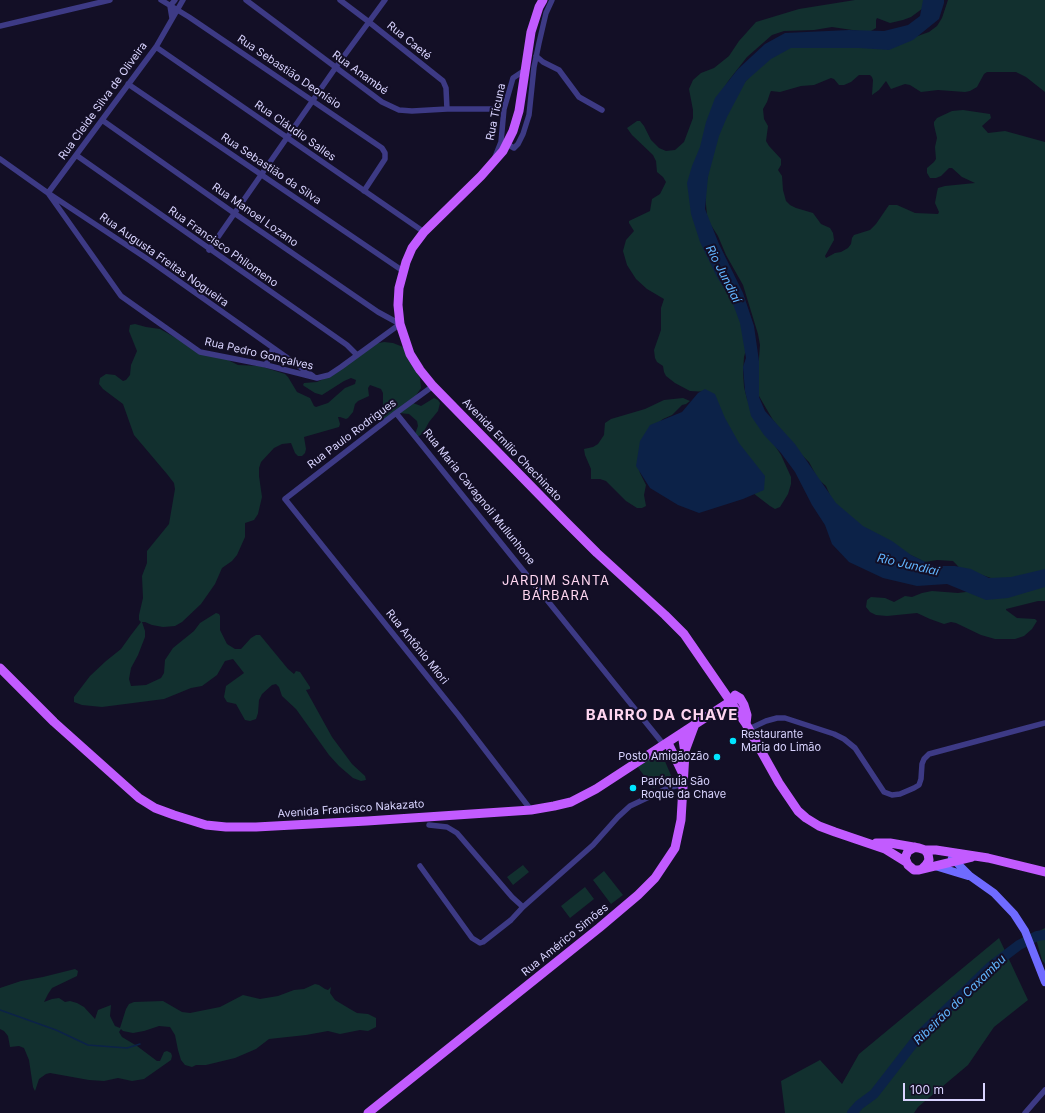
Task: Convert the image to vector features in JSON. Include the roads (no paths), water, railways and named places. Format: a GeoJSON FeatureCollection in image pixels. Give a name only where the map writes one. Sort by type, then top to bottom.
{"type":"FeatureCollection","features":[{"type":"Feature","properties":{"kind":"main road","name":"Avenida Emílio Chechinato"},"geometry":{"type":"LineString","coordinates":[[543,0],[539,7],[531,32],[520,111],[513,131],[503,151],[492,164],[424,232],[412,248],[403,271],[399,288],[398,305],[400,324],[410,354],[420,370],[433,386],[588,545],[684,634],[722,688],[746,711],[748,726]]}},
{"type":"Feature","properties":{"kind":"main road","name":"Avenida Francisco Nakazato"},"geometry":{"type":"LineString","coordinates":[[0,668],[54,722],[139,798],[155,808],[206,824],[226,827],[256,827],[531,810],[571,802],[596,789],[695,724],[735,700]]}},
{"type":"Feature","properties":{"kind":"main road"},"geometry":{"type":"LineString","coordinates":[[685,753],[695,724]]}},
{"type":"Feature","properties":{"kind":"main road"},"geometry":{"type":"LineString","coordinates":[[748,726],[779,784],[798,811],[806,818],[834,832],[885,849],[906,862],[911,868],[918,870],[975,857]]}},
{"type":"Feature","properties":{"kind":"main road","name":"Rua Américo Simões"},"geometry":{"type":"LineString","coordinates":[[368,1113],[599,928],[638,896],[655,878],[675,848],[682,813],[685,753],[682,733]]}},
{"type":"Feature","properties":{"kind":"main road","name":"Rua Maria Cavagnoli Mullunhone"},"geometry":{"type":"LineString","coordinates":[[666,744],[683,773]]}},
{"type":"Feature","properties":{"kind":"main road"},"geometry":{"type":"LineString","coordinates":[[868,843],[890,843],[925,850],[988,858],[1045,872]]}},
{"type":"Feature","properties":{"kind":"main road"},"geometry":{"type":"LineString","coordinates":[[906,862],[906,854],[915,847]]}},
{"type":"Feature","properties":{"kind":"main road"},"geometry":{"type":"LineString","coordinates":[[922,869],[929,860],[928,854],[925,850]]}},
{"type":"Feature","properties":{"kind":"main road"},"geometry":{"type":"LineString","coordinates":[[946,852],[970,876],[983,884],[1005,903],[1014,914],[1025,931],[1045,982]]}},
{"type":"Feature","properties":{"kind":"main road"},"geometry":{"type":"LineString","coordinates":[[935,866],[970,876]]}},
{"type":"Feature","properties":{"kind":"street"},"geometry":{"type":"LineString","coordinates":[[0,26],[110,0]]}},
{"type":"Feature","properties":{"kind":"street","name":"Rua Sebastião Deonísio"},"geometry":{"type":"LineString","coordinates":[[161,0],[314,100],[382,148],[385,154],[385,159],[364,191]]}},
{"type":"Feature","properties":{"kind":"street"},"geometry":{"type":"LineString","coordinates":[[172,18],[170,6],[174,0]]}},
{"type":"Feature","properties":{"kind":"street","name":"Rua Cleide Silva de Oliveira"},"geometry":{"type":"LineString","coordinates":[[48,193],[156,47],[183,0]]}},
{"type":"Feature","properties":{"kind":"street","name":"Rua Anambé"},"geometry":{"type":"LineString","coordinates":[[246,0],[382,102],[399,110],[504,109]]}},
{"type":"Feature","properties":{"kind":"street","name":"Rua Caeté"},"geometry":{"type":"LineString","coordinates":[[340,0],[443,81],[446,88],[447,109]]}},
{"type":"Feature","properties":{"kind":"street"},"geometry":{"type":"LineString","coordinates":[[209,250],[336,67],[385,0]]}},
{"type":"Feature","properties":{"kind":"street"},"geometry":{"type":"LineString","coordinates":[[507,144],[514,148],[518,144],[523,134],[529,114],[536,56],[546,14],[552,0]]}},
{"type":"Feature","properties":{"kind":"street","name":"Rua Cláudio Salles"},"geometry":{"type":"LineString","coordinates":[[156,47],[424,232]]}},
{"type":"Feature","properties":{"kind":"street"},"geometry":{"type":"LineString","coordinates":[[536,56],[543,62],[559,70],[579,97],[602,110]]}},
{"type":"Feature","properties":{"kind":"street","name":"Rua Ticuna"},"geometry":{"type":"LineString","coordinates":[[492,164],[501,142],[504,109],[513,78],[525,70]]}},
{"type":"Feature","properties":{"kind":"street","name":"Rua Sebastião da Silva"},"geometry":{"type":"LineString","coordinates":[[128,84],[403,271]]}},
{"type":"Feature","properties":{"kind":"street","name":"Rua Manoel Lozano"},"geometry":{"type":"LineString","coordinates":[[102,120],[378,312],[400,324]]}},
{"type":"Feature","properties":{"kind":"street","name":"Rua Francisco Philomeno"},"geometry":{"type":"LineString","coordinates":[[76,155],[209,250],[347,345],[358,355]]}},
{"type":"Feature","properties":{"kind":"street","name":"Rua Augusta Freitas Nogueira"},"geometry":{"type":"LineString","coordinates":[[0,159],[317,378]]}},
{"type":"Feature","properties":{"kind":"street","name":"Rua Pedro Gonçalves"},"geometry":{"type":"LineString","coordinates":[[48,193],[121,296],[200,352],[266,365],[317,378],[329,375],[400,324]]}},
{"type":"Feature","properties":{"kind":"street"},"geometry":{"type":"LineString","coordinates":[[266,365],[273,348]]}},
{"type":"Feature","properties":{"kind":"street","name":"Rua Paulo Rodrigues"},"geometry":{"type":"LineString","coordinates":[[285,499],[433,386]]}},
{"type":"Feature","properties":{"kind":"street","name":"Rua Maria Cavagnoli Mullunhone"},"geometry":{"type":"LineString","coordinates":[[396,413],[666,744]]}},
{"type":"Feature","properties":{"kind":"street","name":"Rua Antônio Miori"},"geometry":{"type":"LineString","coordinates":[[285,499],[442,694],[531,810]]}},
{"type":"Feature","properties":{"kind":"street"},"geometry":{"type":"LineString","coordinates":[[748,726],[777,718],[785,718],[834,734],[844,739],[855,748],[884,792],[892,795],[900,794],[918,785],[921,779],[922,764],[924,759],[929,754],[1045,723]]}},
{"type":"Feature","properties":{"kind":"street"},"geometry":{"type":"LineString","coordinates":[[420,866],[472,938],[480,943],[511,920],[523,907],[593,845],[618,816],[630,806],[668,788],[683,784]]}},
{"type":"Feature","properties":{"kind":"street"},"geometry":{"type":"LineString","coordinates":[[429,825],[447,827],[457,833],[512,897],[523,907]]}},
{"type":"Feature","properties":{"kind":"street"},"geometry":{"type":"LineString","coordinates":[[1025,1113],[1045,1090]]}},
{"type":"Feature","properties":{"kind":"water","name":"Rio Jundiaí"},"geometry":{"type":"Polygon","coordinates":[[[923,0],[944,0],[944,3],[939,19],[913,40],[889,50],[859,48],[791,48],[771,59],[746,81],[719,136],[708,177],[705,209],[719,244],[743,293],[754,326],[759,361],[759,397],[765,411],[795,444],[836,503],[863,526],[892,541],[911,555],[934,566],[955,566],[971,569],[989,578],[1011,577],[1045,569],[1045,587],[1008,598],[986,600],[947,584],[917,586],[883,578],[849,562],[832,544],[825,525],[812,505],[795,472],[781,453],[764,435],[751,416],[745,391],[743,367],[746,358],[740,323],[732,301],[717,277],[700,242],[691,214],[687,183],[715,98],[738,69],[765,44],[785,33],[849,30],[884,31],[908,25],[920,16],[923,0]]]}},
{"type":"Feature","properties":{"kind":"water"},"geometry":{"type":"Polygon","coordinates":[[[705,389],[715,394],[725,418],[739,443],[765,476],[764,490],[743,499],[699,513],[678,505],[650,488],[636,466],[640,441],[650,425],[682,412],[698,393],[705,389]]]}},
{"type":"Feature","properties":{"kind":"waterway","name":"Ribeirão do Caxambu"},"geometry":{"type":"LineString","coordinates":[[852,1113],[859,1105],[874,1094],[919,1036],[990,967],[1019,945],[1037,936],[1045,935]]}},
{"type":"Feature","properties":{"kind":"waterway"},"geometry":{"type":"LineString","coordinates":[[0,1010],[56,1030],[88,1045],[127,1048],[140,1044]]}},
{"type":"Feature","properties":{"kind":"place","name":"Restaurante Maria do Limão"},"geometry":{"type":"Point","coordinates":[733,741]}},
{"type":"Feature","properties":{"kind":"place","name":"Posto Amigãozão"},"geometry":{"type":"Point","coordinates":[717,757]}},
{"type":"Feature","properties":{"kind":"place","name":"Paróquia São Roque da Chave"},"geometry":{"type":"Point","coordinates":[633,788]}},
{"type":"Feature","properties":{"kind":"district","name":"JARDIM SANTA BÁRBARA"},"geometry":{"type":"Point","coordinates":[556,588]}},
{"type":"Feature","properties":{"kind":"district","name":"BAIRRO DA CHAVE"},"geometry":{"type":"Point","coordinates":[662,715]}}]}
